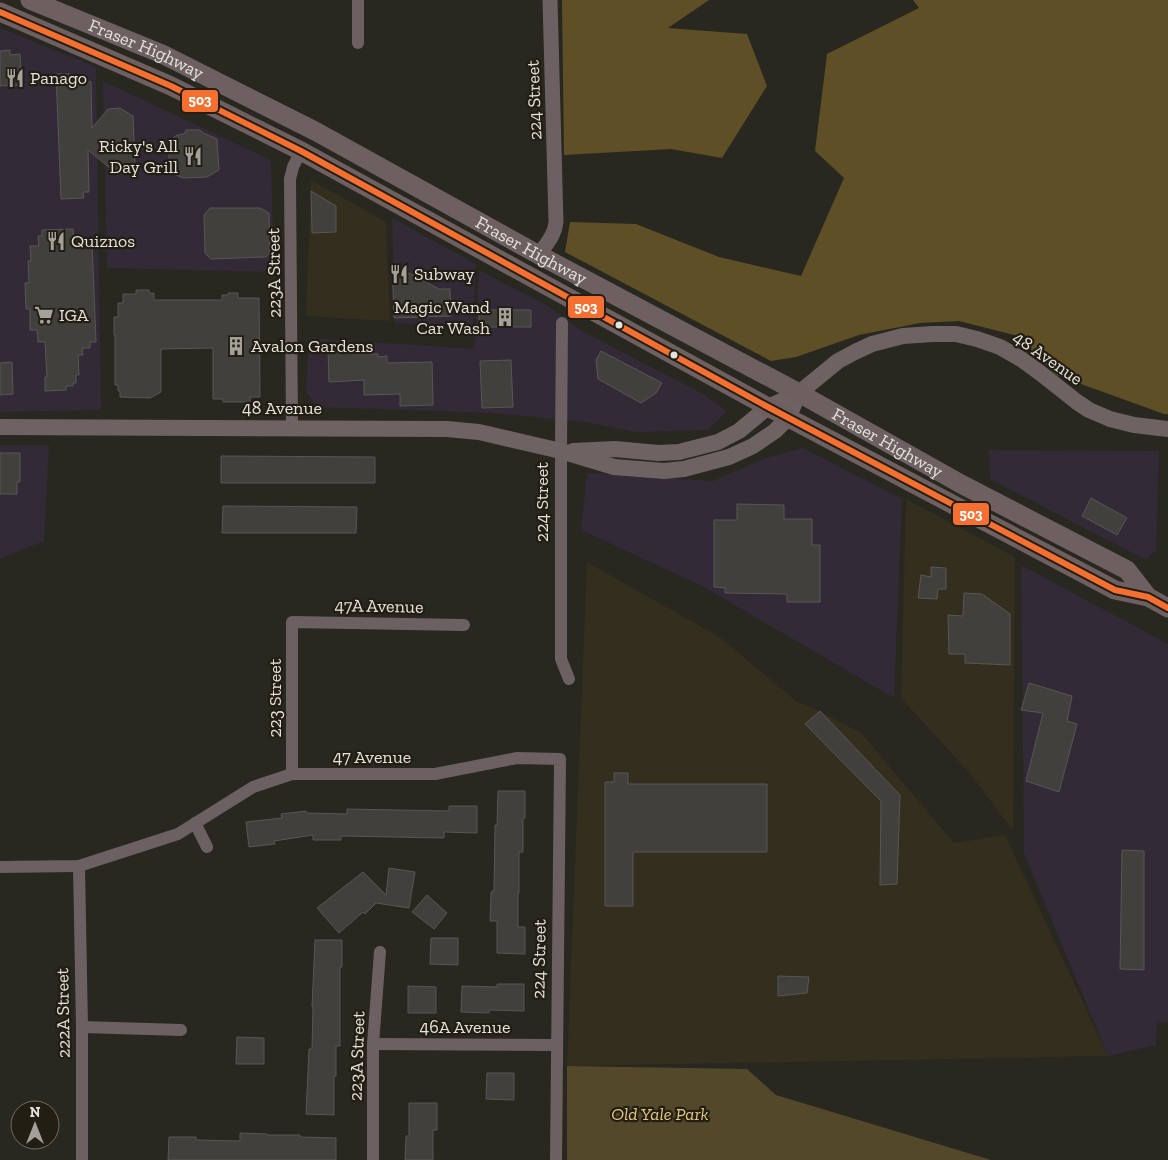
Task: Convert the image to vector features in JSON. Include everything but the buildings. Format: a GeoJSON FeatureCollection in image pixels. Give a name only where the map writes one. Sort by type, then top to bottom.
{"type":"FeatureCollection","features":[{"type":"Feature","properties":{"kind":"main road","name":"Fraser Highway"},"geometry":{"type":"LineString","coordinates":[[30,0],[160,53],[315,131],[539,255],[799,393],[961,484],[1127,570],[1148,597]]}},
{"type":"Feature","properties":{"kind":"main road","name":"Fraser Highway"},"geometry":{"type":"LineString","coordinates":[[0,12],[171,86],[301,151],[788,418],[1115,590],[1148,597],[1168,608]]}},
{"type":"Feature","properties":{"kind":"main road","name":"48 Avenue"},"geometry":{"type":"LineString","coordinates":[[561,451],[615,449],[658,453],[680,452],[718,442],[739,431],[768,407],[799,393],[838,361],[872,344],[903,336],[956,334],[977,338],[1000,347],[1040,372],[1089,410],[1110,419],[1134,425],[1168,429]]}},
{"type":"Feature","properties":{"kind":"main road","name":"48 Avenue"},"geometry":{"type":"LineString","coordinates":[[0,427],[447,429],[479,432],[561,451],[614,467],[664,471],[684,470],[729,458],[752,446],[774,431],[788,418],[799,393]]}},
{"type":"Feature","properties":{"kind":"street"},"geometry":{"type":"LineString","coordinates":[[358,0],[358,43]]}},
{"type":"Feature","properties":{"kind":"street","name":"224 Street"},"geometry":{"type":"LineString","coordinates":[[539,255],[551,237],[556,222],[550,0]]}},
{"type":"Feature","properties":{"kind":"street","name":"223A Street"},"geometry":{"type":"LineString","coordinates":[[292,428],[290,179],[293,167],[301,151]]}},
{"type":"Feature","properties":{"kind":"street","name":"224 Street"},"geometry":{"type":"LineString","coordinates":[[562,322],[561,659],[569,679]]}},
{"type":"Feature","properties":{"kind":"street","name":"47A Avenue"},"geometry":{"type":"LineString","coordinates":[[292,622],[464,625]]}},
{"type":"Feature","properties":{"kind":"street","name":"223 Street"},"geometry":{"type":"LineString","coordinates":[[292,622],[292,774]]}},
{"type":"Feature","properties":{"kind":"street","name":"47 Avenue"},"geometry":{"type":"LineString","coordinates":[[0,867],[79,866],[178,834],[253,787],[292,774],[435,774],[517,758],[560,759]]}},
{"type":"Feature","properties":{"kind":"street","name":"224 Street"},"geometry":{"type":"LineString","coordinates":[[556,1160],[560,759]]}},
{"type":"Feature","properties":{"kind":"street"},"geometry":{"type":"LineString","coordinates":[[195,823],[207,847]]}},
{"type":"Feature","properties":{"kind":"street","name":"222A Street"},"geometry":{"type":"LineString","coordinates":[[79,866],[82,1160]]}},
{"type":"Feature","properties":{"kind":"street","name":"223A Street"},"geometry":{"type":"LineString","coordinates":[[372,1160],[373,1044],[380,952]]}},
{"type":"Feature","properties":{"kind":"street"},"geometry":{"type":"LineString","coordinates":[[82,1027],[181,1030]]}},
{"type":"Feature","properties":{"kind":"street","name":"46A Avenue"},"geometry":{"type":"LineString","coordinates":[[373,1044],[557,1045]]}},
{"type":"Feature","properties":{"kind":"shaded area"},"geometry":{"type":"Polygon","coordinates":[[[562,0],[709,0],[668,28],[747,34],[767,86],[722,158],[671,149],[564,155],[562,0]]]}},
{"type":"Feature","properties":{"kind":"shaded area"},"geometry":{"type":"Polygon","coordinates":[[[913,0],[1168,0],[1168,414],[1056,375],[1018,336],[959,321],[920,323],[859,335],[796,357],[771,361],[565,252],[570,222],[636,224],[719,257],[801,276],[844,178],[815,151],[827,54],[919,8],[913,0]]]}},
{"type":"Feature","properties":{"kind":"shaded area"},"geometry":{"type":"Polygon","coordinates":[[[0,28],[96,67],[101,410],[0,412],[0,28]]]}},
{"type":"Feature","properties":{"kind":"shaded area"},"geometry":{"type":"Polygon","coordinates":[[[103,81],[271,160],[274,272],[107,268],[103,81]]]}},
{"type":"Feature","properties":{"kind":"shaded area"},"geometry":{"type":"Polygon","coordinates":[[[311,180],[386,222],[390,321],[306,316],[311,180]]]}},
{"type":"Feature","properties":{"kind":"shaded area"},"geometry":{"type":"Polygon","coordinates":[[[392,218],[476,264],[473,327],[395,323],[392,218]]]}},
{"type":"Feature","properties":{"kind":"shaded area"},"geometry":{"type":"Polygon","coordinates":[[[479,270],[550,307],[582,331],[705,395],[727,411],[708,430],[636,432],[586,422],[493,413],[317,407],[306,392],[309,338],[474,349],[479,270]]]}},
{"type":"Feature","properties":{"kind":"shaded area"},"geometry":{"type":"Polygon","coordinates":[[[0,445],[49,445],[44,541],[0,559],[0,445]]]}},
{"type":"Feature","properties":{"kind":"shaded area"},"geometry":{"type":"Polygon","coordinates":[[[803,448],[902,499],[894,698],[702,586],[581,530],[587,473],[713,481],[763,459],[803,448]]]}},
{"type":"Feature","properties":{"kind":"shaded area"},"geometry":{"type":"Polygon","coordinates":[[[989,450],[1159,451],[1156,550],[1146,560],[990,479],[989,450]]]}},
{"type":"Feature","properties":{"kind":"shaded area"},"geometry":{"type":"Polygon","coordinates":[[[906,499],[1015,557],[1013,831],[972,776],[901,698],[906,499]]]}},
{"type":"Feature","properties":{"kind":"shaded area"},"geometry":{"type":"Polygon","coordinates":[[[587,562],[721,638],[797,702],[809,706],[861,733],[954,843],[1005,835],[1108,1056],[567,1066],[587,562]]]}},
{"type":"Feature","properties":{"kind":"shaded area"},"geometry":{"type":"Polygon","coordinates":[[[1021,565],[1168,644],[1168,1022],[1157,1023],[1156,1045],[1108,1056],[1024,853],[1021,565]]]}},
{"type":"Feature","properties":{"kind":"green space","name":"Old Yale Park"},"geometry":{"type":"Polygon","coordinates":[[[567,1066],[747,1069],[776,1095],[991,1160],[567,1160],[567,1066]]]}},
{"type":"Feature","properties":{"kind":"transit line","name":"503"},"geometry":{"type":"LineString","coordinates":[[0,12],[171,86],[301,151],[768,407],[1115,590],[1148,597],[1168,608]]}},
{"type":"Feature","properties":{"kind":"place","name":"Panago"},"geometry":{"type":"Point","coordinates":[15,78]}},
{"type":"Feature","properties":{"kind":"place","name":"Ricky's All Day Grill"},"geometry":{"type":"Point","coordinates":[193,156]}},
{"type":"Feature","properties":{"kind":"place","name":"Quiznos"},"geometry":{"type":"Point","coordinates":[56,241]}},
{"type":"Feature","properties":{"kind":"place","name":"Subway"},"geometry":{"type":"Point","coordinates":[399,274]}},
{"type":"Feature","properties":{"kind":"place","name":"IGA"},"geometry":{"type":"Point","coordinates":[44,315]}},
{"type":"Feature","properties":{"kind":"place","name":"Magic Wand Car Wash"},"geometry":{"type":"Point","coordinates":[505,317]}},
{"type":"Feature","properties":{"kind":"place","name":"Avalon Gardens"},"geometry":{"type":"Point","coordinates":[236,346]}}]}
